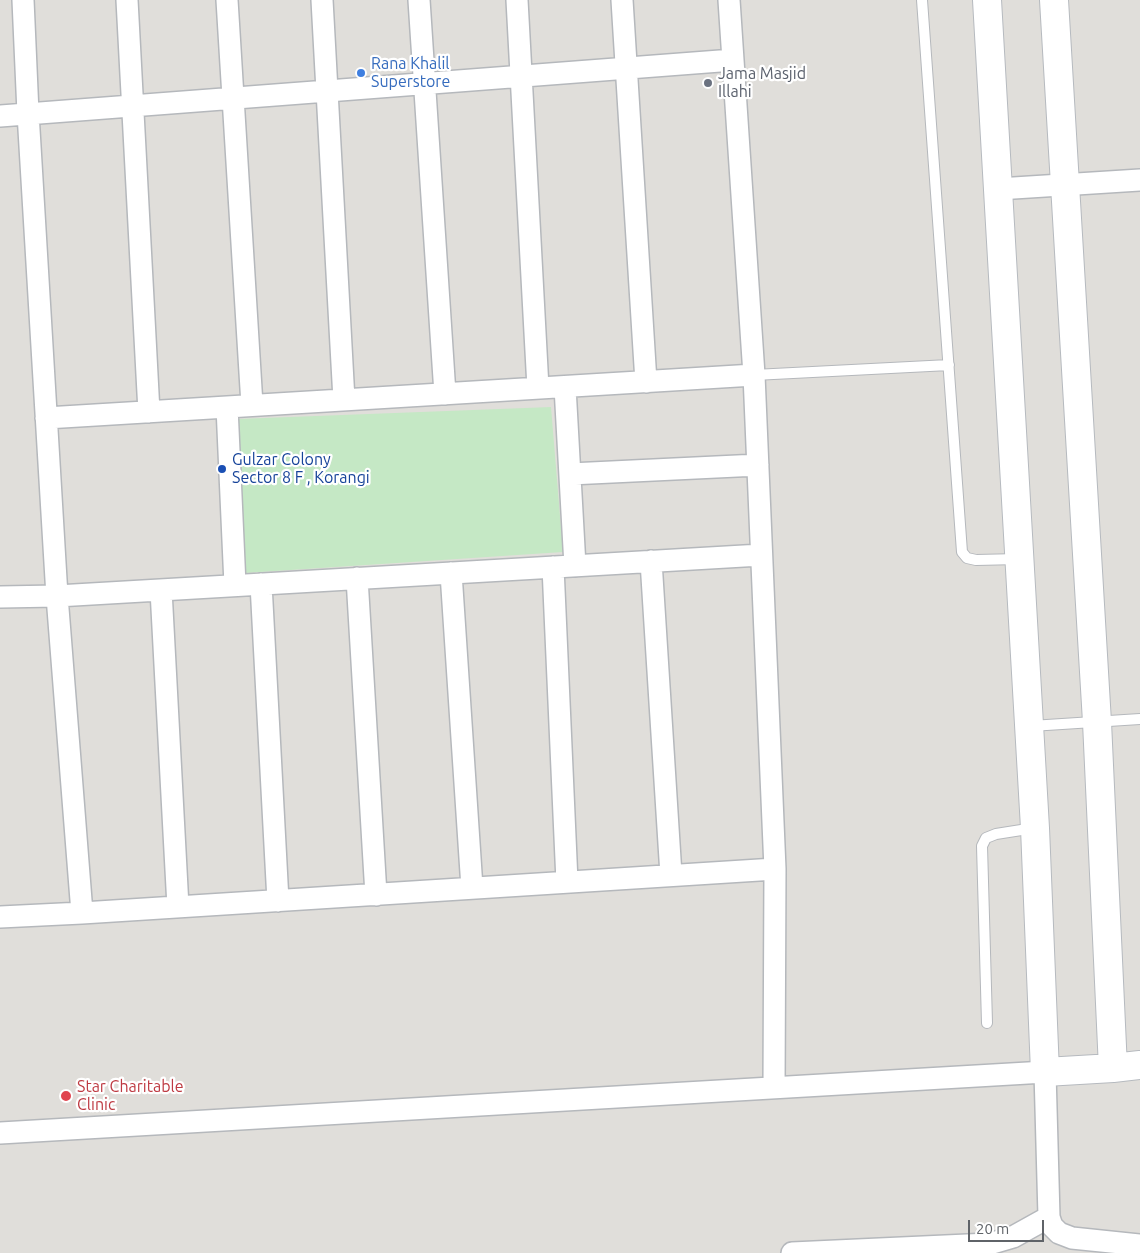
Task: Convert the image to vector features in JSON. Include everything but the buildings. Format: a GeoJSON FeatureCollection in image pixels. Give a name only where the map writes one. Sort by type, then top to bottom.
{"type":"FeatureCollection","features":[{"type":"Feature","properties":{"kind":"street"},"geometry":{"type":"LineString","coordinates":[[23,0],[28,114],[57,596],[82,914]]}},
{"type":"Feature","properties":{"kind":"street"},"geometry":{"type":"LineString","coordinates":[[127,0],[150,412]]}},
{"type":"Feature","properties":{"kind":"street"},"geometry":{"type":"LineString","coordinates":[[227,0],[252,405]]}},
{"type":"Feature","properties":{"kind":"street"},"geometry":{"type":"LineString","coordinates":[[322,0],[344,400]]}},
{"type":"Feature","properties":{"kind":"street"},"geometry":{"type":"LineString","coordinates":[[419,0],[445,394]]}},
{"type":"Feature","properties":{"kind":"street"},"geometry":{"type":"LineString","coordinates":[[517,0],[538,388]]}},
{"type":"Feature","properties":{"kind":"street"},"geometry":{"type":"LineString","coordinates":[[622,0],[646,382]]}},
{"type":"Feature","properties":{"kind":"street"},"geometry":{"type":"LineString","coordinates":[[729,0],[754,375],[762,554],[774,869],[774,1087]]}},
{"type":"Feature","properties":{"kind":"street"},"geometry":{"type":"LineString","coordinates":[[987,0],[1030,726],[1045,1072],[1049,1217],[1052,1226],[1066,1237],[1140,1245]]}},
{"type":"Feature","properties":{"kind":"street"},"geometry":{"type":"LineString","coordinates":[[1054,0],[1097,722],[1113,1068]]}},
{"type":"Feature","properties":{"kind":"street"},"geometry":{"type":"LineString","coordinates":[[0,116],[733,60]]}},
{"type":"Feature","properties":{"kind":"street"},"geometry":{"type":"LineString","coordinates":[[998,189],[1140,180]]}},
{"type":"Feature","properties":{"kind":"street"},"geometry":{"type":"LineString","coordinates":[[46,418],[754,375]]}},
{"type":"Feature","properties":{"kind":"street"},"geometry":{"type":"LineString","coordinates":[[566,386],[575,566]]}},
{"type":"Feature","properties":{"kind":"street"},"geometry":{"type":"LineString","coordinates":[[227,407],[235,585]]}},
{"type":"Feature","properties":{"kind":"street"},"geometry":{"type":"LineString","coordinates":[[570,474],[758,464]]}},
{"type":"Feature","properties":{"kind":"street"},"geometry":{"type":"LineString","coordinates":[[0,597],[57,596],[762,554]]}},
{"type":"Feature","properties":{"kind":"street"},"geometry":{"type":"LineString","coordinates":[[651,561],[671,875]]}},
{"type":"Feature","properties":{"kind":"street"},"geometry":{"type":"LineString","coordinates":[[553,567],[568,882]]}},
{"type":"Feature","properties":{"kind":"street"},"geometry":{"type":"LineString","coordinates":[[451,573],[472,888]]}},
{"type":"Feature","properties":{"kind":"street"},"geometry":{"type":"LineString","coordinates":[[357,578],[376,895]]}},
{"type":"Feature","properties":{"kind":"street"},"geometry":{"type":"LineString","coordinates":[[261,584],[278,901]]}},
{"type":"Feature","properties":{"kind":"street"},"geometry":{"type":"LineString","coordinates":[[162,590],[178,907]]}},
{"type":"Feature","properties":{"kind":"street"},"geometry":{"type":"LineString","coordinates":[[0,917],[82,914],[774,869]]}},
{"type":"Feature","properties":{"kind":"street"},"geometry":{"type":"LineString","coordinates":[[0,1133],[1140,1065]]}},
{"type":"Feature","properties":{"kind":"street"},"geometry":{"type":"LineString","coordinates":[[792,1253],[989,1244],[1013,1237],[1049,1217]]}},
{"type":"Feature","properties":{"kind":"lane"},"geometry":{"type":"LineString","coordinates":[[922,0],[962,552],[967,558],[976,560],[1020,560]]}},
{"type":"Feature","properties":{"kind":"lane"},"geometry":{"type":"LineString","coordinates":[[754,375],[949,365]]}},
{"type":"Feature","properties":{"kind":"lane"},"geometry":{"type":"LineString","coordinates":[[1030,726],[1140,719]]}},
{"type":"Feature","properties":{"kind":"lane"},"geometry":{"type":"LineString","coordinates":[[987,1023],[982,846],[986,838],[996,834],[1035,828]]}},
{"type":"Feature","properties":{"kind":"shaded area"},"geometry":{"type":"Polygon","coordinates":[[[0,0],[1140,0],[1140,1253],[0,1253],[0,0]]]}},
{"type":"Feature","properties":{"kind":"green space"},"geometry":{"type":"Polygon","coordinates":[[[551,407],[563,552],[245,573],[238,419],[551,407]]]}},
{"type":"Feature","properties":{"kind":"place","name":"Rana Khalil Superstore"},"geometry":{"type":"Point","coordinates":[361,73]}},
{"type":"Feature","properties":{"kind":"place","name":"Jama Masjid Illahi"},"geometry":{"type":"Point","coordinates":[708,83]}},
{"type":"Feature","properties":{"kind":"place","name":"Gulzar Colony Sector 8 F , Korangi"},"geometry":{"type":"Point","coordinates":[222,469]}},
{"type":"Feature","properties":{"kind":"place","name":"Star Charitable Clinic"},"geometry":{"type":"Point","coordinates":[66,1096]}}]}
